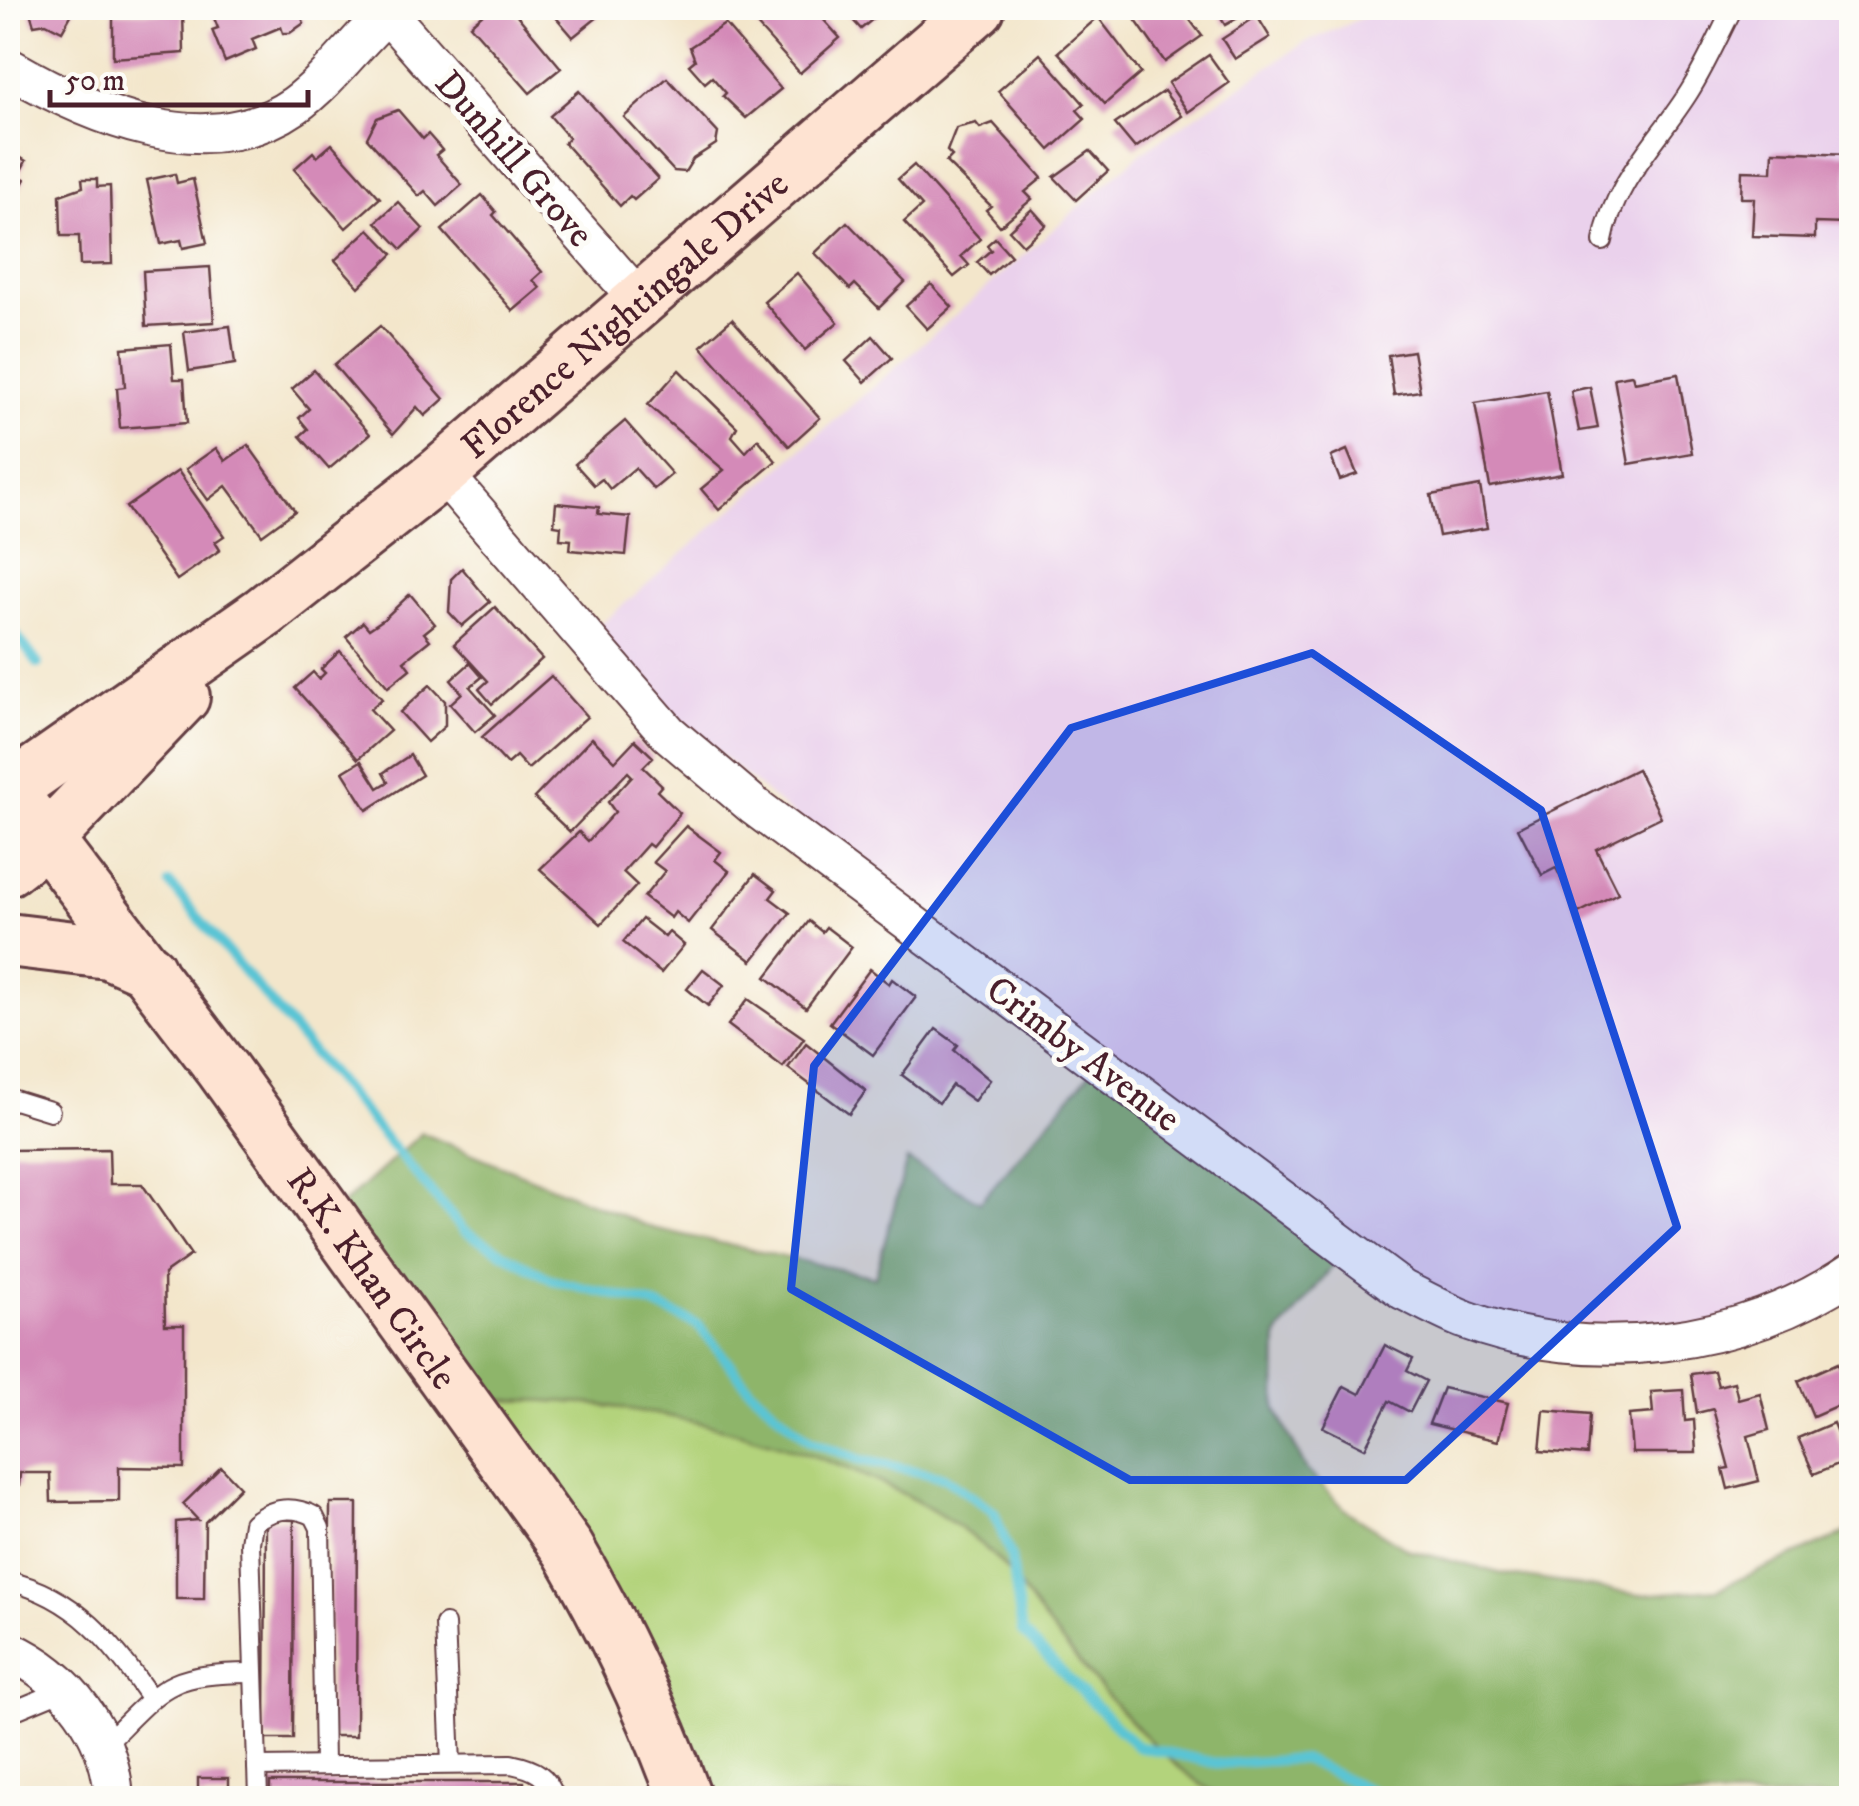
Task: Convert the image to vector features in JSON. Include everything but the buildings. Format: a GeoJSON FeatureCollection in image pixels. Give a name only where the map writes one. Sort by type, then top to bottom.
{"type":"FeatureCollection","features":[{"type":"Feature","properties":{"kind":"street","name":"Florence Nightingale Drive"},"geometry":{"type":"LineString","coordinates":[[8,790],[264,612],[442,472],[978,8]]}},
{"type":"Feature","properties":{"kind":"street","name":"Dunhill Grove"},"geometry":{"type":"LineString","coordinates":[[390,10],[642,302]]}},
{"type":"Feature","properties":{"kind":"street"},"geometry":{"type":"LineString","coordinates":[[8,67],[65,100],[121,122],[185,132],[245,127],[294,105],[390,10]]}},
{"type":"Feature","properties":{"kind":"street","name":"Crimby Avenue"},"geometry":{"type":"LineString","coordinates":[[442,472],[668,733],[740,794],[1403,1290],[1466,1320],[1530,1338],[1598,1346],[1703,1336],[1771,1314],[1852,1272]]}},
{"type":"Feature","properties":{"kind":"street","name":"Florence Nightingale Drive"},"geometry":{"type":"LineString","coordinates":[[8,869],[48,838],[264,612]]}},
{"type":"Feature","properties":{"kind":"street","name":"R.K. Khan Circle"},"geometry":{"type":"LineString","coordinates":[[8,790],[149,970],[568,1549],[624,1650],[685,1798]]}},
{"type":"Feature","properties":{"kind":"street"},"geometry":{"type":"LineString","coordinates":[[8,940],[108,952],[149,970]]}},
{"type":"Feature","properties":{"kind":"street"},"geometry":{"type":"LineString","coordinates":[[8,1650],[43,1669],[66,1689],[104,1745],[114,1798]]}},
{"type":"Feature","properties":{"kind":"lane"},"geometry":{"type":"LineString","coordinates":[[1603,241],[1608,215],[1625,184],[1691,90],[1733,8]]}},
{"type":"Feature","properties":{"kind":"lane"},"geometry":{"type":"LineString","coordinates":[[8,1098],[50,1112]]}},
{"type":"Feature","properties":{"kind":"lane"},"geometry":{"type":"LineString","coordinates":[[258,1798],[252,1673],[253,1523],[265,1513],[302,1510],[314,1516],[320,1528],[324,1764]]}},
{"type":"Feature","properties":{"kind":"lane"},"geometry":{"type":"LineString","coordinates":[[8,1581],[48,1594],[98,1629],[151,1698]]}},
{"type":"Feature","properties":{"kind":"lane"},"geometry":{"type":"LineString","coordinates":[[445,1624],[451,1764]]}},
{"type":"Feature","properties":{"kind":"lane"},"geometry":{"type":"LineString","coordinates":[[104,1745],[165,1686],[197,1674],[252,1673]]}},
{"type":"Feature","properties":{"kind":"lane"},"geometry":{"type":"LineString","coordinates":[[8,1713],[66,1689]]}},
{"type":"Feature","properties":{"kind":"lane"},"geometry":{"type":"LineString","coordinates":[[257,1767],[511,1764],[534,1769],[550,1782],[556,1798]]}},
{"type":"Feature","properties":{"kind":"highlighted area"},"geometry":{"type":"Polygon","coordinates":[[[1312,653],[1541,810],[1677,1227],[1406,1480],[1130,1480],[791,1289],[814,1066],[1071,728],[1312,653]]]}},
{"type":"Feature","properties":{"kind":"shaded area"},"geometry":{"type":"Polygon","coordinates":[[[1384,8],[1851,8],[1851,1273],[1703,1337],[1469,1324],[1095,1067],[583,640],[1142,152],[1304,43],[1384,8]]]}},
{"type":"Feature","properties":{"kind":"green space"},"geometry":{"type":"Polygon","coordinates":[[[1095,1067],[1344,1252],[1277,1336],[1276,1409],[1306,1469],[1348,1512],[1409,1550],[1499,1573],[1640,1595],[1717,1589],[1851,1531],[1851,1798],[1224,1798],[1150,1741],[1080,1664],[1002,1564],[957,1526],[860,1474],[748,1435],[693,1421],[590,1404],[469,1400],[331,1215],[422,1133],[652,1228],[875,1277],[907,1160],[980,1202],[1095,1067]]]}},
{"type":"Feature","properties":{"kind":"green space"},"geometry":{"type":"Polygon","coordinates":[[[469,1400],[575,1402],[693,1421],[805,1453],[911,1498],[957,1526],[995,1557],[1126,1716],[1175,1764],[1224,1798],[690,1798],[469,1400]]]}},
{"type":"Feature","properties":{"kind":"waterway"},"geometry":{"type":"LineString","coordinates":[[8,624],[38,664]]}},
{"type":"Feature","properties":{"kind":"waterway"},"geometry":{"type":"LineString","coordinates":[[170,884],[464,1231],[552,1280],[652,1304],[698,1325],[750,1389],[810,1440],[861,1460],[944,1477],[994,1512],[1011,1557],[1022,1632],[1136,1746],[1220,1764],[1303,1759],[1386,1798]]}}]}
